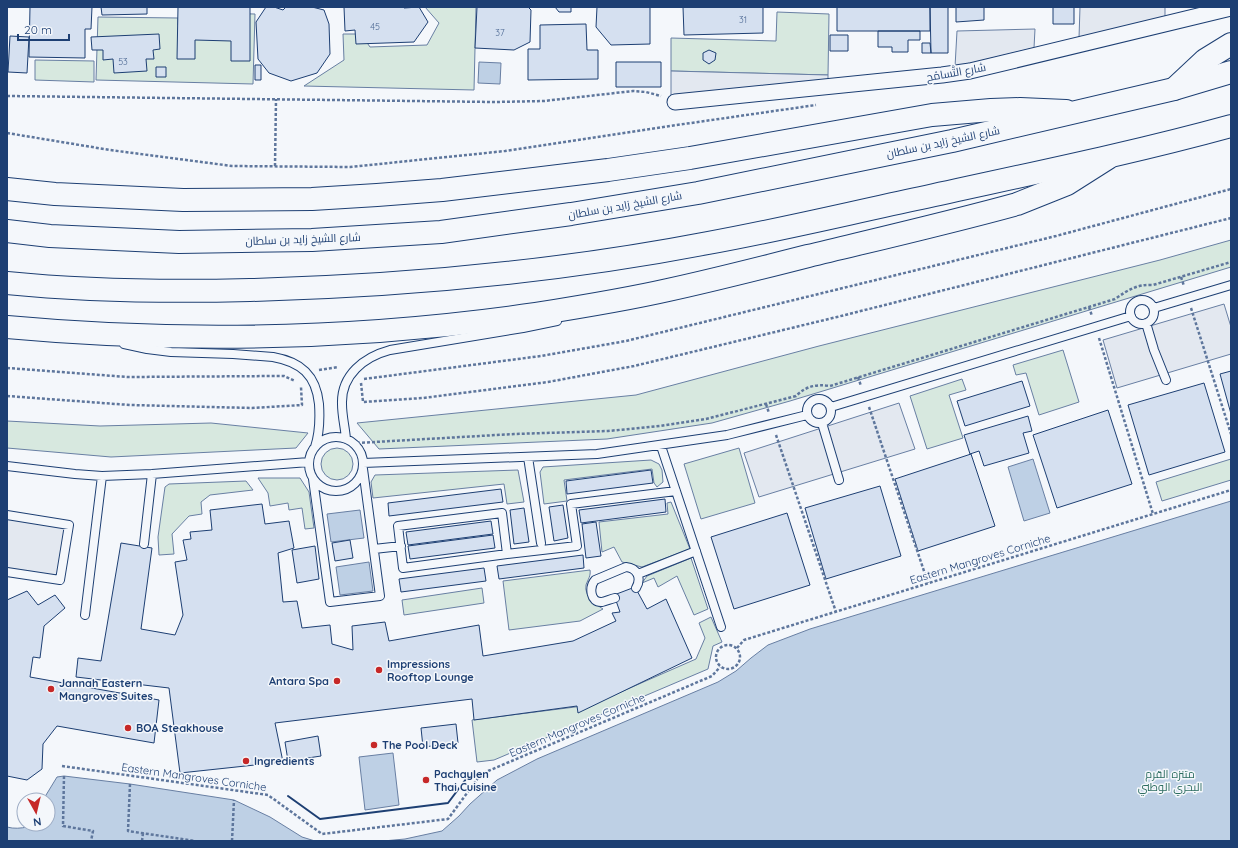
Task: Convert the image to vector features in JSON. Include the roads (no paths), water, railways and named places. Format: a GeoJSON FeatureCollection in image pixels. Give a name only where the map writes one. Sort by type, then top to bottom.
{"type":"FeatureCollection","features":[{"type":"Feature","properties":{"kind":"main road"},"geometry":{"type":"LineString","coordinates":[[1174,89],[1205,60],[1231,44]]}},
{"type":"Feature","properties":{"kind":"main road","name":"شارع الشيخ زايد بن سلطان"},"geometry":{"type":"LineString","coordinates":[[7,231],[50,236],[179,242],[312,240],[441,232],[571,214],[698,192],[952,141],[1174,89],[1231,72]]}},
{"type":"Feature","properties":{"kind":"main road"},"geometry":{"type":"LineString","coordinates":[[7,189],[55,194],[183,200],[305,199],[384,195],[442,190],[608,170],[690,158],[940,114],[1012,109],[1077,112]]}},
{"type":"Feature","properties":{"kind":"main road"},"geometry":{"type":"LineString","coordinates":[[7,283],[48,287],[183,291],[315,288],[449,280],[581,264],[707,244],[1112,156],[1231,126]]}},
{"type":"Feature","properties":{"kind":"main road"},"geometry":{"type":"LineString","coordinates":[[7,327],[97,334],[202,337],[397,329],[535,314],[666,291],[1017,204],[1067,184],[1112,156]]}},
{"type":"Feature","properties":{"kind":"street","name":"شارع التَّسامُح"},"geometry":{"type":"LineString","coordinates":[[674,102],[942,76],[990,66],[1231,8]]}},
{"type":"Feature","properties":{"kind":"lane"},"geometry":{"type":"LineString","coordinates":[[1154,308],[1231,285]]}},
{"type":"Feature","properties":{"kind":"lane"},"geometry":{"type":"LineString","coordinates":[[1141,299],[1152,303],[1155,312],[1153,318],[1146,323],[1139,324],[1130,316],[1131,306],[1133,303],[1141,299]]}},
{"type":"Feature","properties":{"kind":"lane"},"geometry":{"type":"LineString","coordinates":[[350,441],[342,404],[345,385],[355,369],[370,357],[390,350],[523,328],[566,318],[601,303]]}},
{"type":"Feature","properties":{"kind":"lane"},"geometry":{"type":"LineString","coordinates":[[830,407],[1130,316]]}},
{"type":"Feature","properties":{"kind":"lane"},"geometry":{"type":"LineString","coordinates":[[1146,323],[1154,350],[1166,380]]}},
{"type":"Feature","properties":{"kind":"lane"},"geometry":{"type":"LineString","coordinates":[[97,334],[125,344],[147,349],[283,359],[292,362],[305,371],[316,387],[320,418],[320,428],[309,462],[313,479],[330,602],[380,596],[363,466],[359,449],[350,441],[337,437],[329,438],[315,447]]}},
{"type":"Feature","properties":{"kind":"lane"},"geometry":{"type":"LineString","coordinates":[[817,399],[825,400],[831,411],[829,418],[822,423],[815,423],[808,418],[806,414],[807,406],[813,400],[817,399]]}},
{"type":"Feature","properties":{"kind":"lane"},"geometry":{"type":"LineString","coordinates":[[363,466],[597,454],[661,446],[727,435],[806,414]]}},
{"type":"Feature","properties":{"kind":"lane"},"geometry":{"type":"LineString","coordinates":[[822,423],[839,480]]}},
{"type":"Feature","properties":{"kind":"lane"},"geometry":{"type":"LineString","coordinates":[[661,446],[721,627]]}},
{"type":"Feature","properties":{"kind":"lane"},"geometry":{"type":"LineString","coordinates":[[528,457],[541,543]]}},
{"type":"Feature","properties":{"kind":"lane"},"geometry":{"type":"LineString","coordinates":[[7,466],[102,476],[152,474],[309,462]]}},
{"type":"Feature","properties":{"kind":"lane"},"geometry":{"type":"LineString","coordinates":[[313,479],[318,485],[326,490],[334,492],[343,491],[357,482],[362,474],[363,466]]}},
{"type":"Feature","properties":{"kind":"lane"},"geometry":{"type":"LineString","coordinates":[[144,544],[152,474]]}},
{"type":"Feature","properties":{"kind":"lane"},"geometry":{"type":"LineString","coordinates":[[85,615],[102,476]]}},
{"type":"Feature","properties":{"kind":"lane"},"geometry":{"type":"LineString","coordinates":[[507,554],[502,513],[398,526],[403,568],[577,546],[571,504],[676,491]]}},
{"type":"Feature","properties":{"kind":"lane"},"geometry":{"type":"LineString","coordinates":[[7,515],[69,525],[60,580],[7,572]]}},
{"type":"Feature","properties":{"kind":"lane"},"geometry":{"type":"LineString","coordinates":[[374,549],[401,546]]}},
{"type":"Feature","properties":{"kind":"lane"},"geometry":{"type":"LineString","coordinates":[[638,574],[696,551]]}},
{"type":"Feature","properties":{"kind":"lane"},"geometry":{"type":"LineString","coordinates":[[615,598],[601,602],[597,601],[592,595],[592,583],[595,580],[626,567],[634,569],[638,574],[639,580],[636,588]]}},
{"type":"Feature","properties":{"kind":"water"},"geometry":{"type":"Polygon","coordinates":[[[479,62],[501,63],[500,84],[478,83],[479,62]]]}},
{"type":"Feature","properties":{"kind":"water"},"geometry":{"type":"Polygon","coordinates":[[[1033,459],[1050,513],[1024,521],[1008,467],[1033,459]]]}},
{"type":"Feature","properties":{"kind":"water"},"geometry":{"type":"Polygon","coordinates":[[[1231,501],[1231,841],[383,841],[405,839],[442,831],[497,780],[537,759],[718,682],[736,671],[768,645],[810,629],[1231,501]]]}},
{"type":"Feature","properties":{"kind":"water"},"geometry":{"type":"Polygon","coordinates":[[[360,510],[364,538],[331,542],[327,514],[360,510]]]}},
{"type":"Feature","properties":{"kind":"water"},"geometry":{"type":"Polygon","coordinates":[[[369,562],[373,591],[340,595],[336,567],[369,562]]]}},
{"type":"Feature","properties":{"kind":"water"},"geometry":{"type":"Polygon","coordinates":[[[393,753],[399,805],[365,810],[359,757],[393,753]]]}},
{"type":"Feature","properties":{"kind":"water"},"geometry":{"type":"Polygon","coordinates":[[[64,776],[130,784],[234,800],[270,817],[302,837],[315,841],[7,841],[7,827],[16,828],[16,832],[56,832],[56,792],[48,792],[57,777],[64,776]]]}},
{"type":"Feature","properties":{"kind":"place","name":"Impressions Rooftop Lounge"},"geometry":{"type":"Point","coordinates":[379,670]}},
{"type":"Feature","properties":{"kind":"place","name":"Antara Spa"},"geometry":{"type":"Point","coordinates":[337,681]}},
{"type":"Feature","properties":{"kind":"place","name":"Jannah Eastern Mangroves Suites"},"geometry":{"type":"Point","coordinates":[51,689]}},
{"type":"Feature","properties":{"kind":"place","name":"BOA Steakhouse"},"geometry":{"type":"Point","coordinates":[128,728]}},
{"type":"Feature","properties":{"kind":"place","name":"The Pool Deck"},"geometry":{"type":"Point","coordinates":[374,745]}},
{"type":"Feature","properties":{"kind":"place","name":"Ingredients"},"geometry":{"type":"Point","coordinates":[246,761]}},
{"type":"Feature","properties":{"kind":"place","name":"Pachaylen Thai Cuisine"},"geometry":{"type":"Point","coordinates":[426,780]}},
{"type":"Feature","properties":{"kind":"park label","name":"متنزه القرم البحري الوطني"},"geometry":{"type":"Point","coordinates":[1170,780]}}]}
